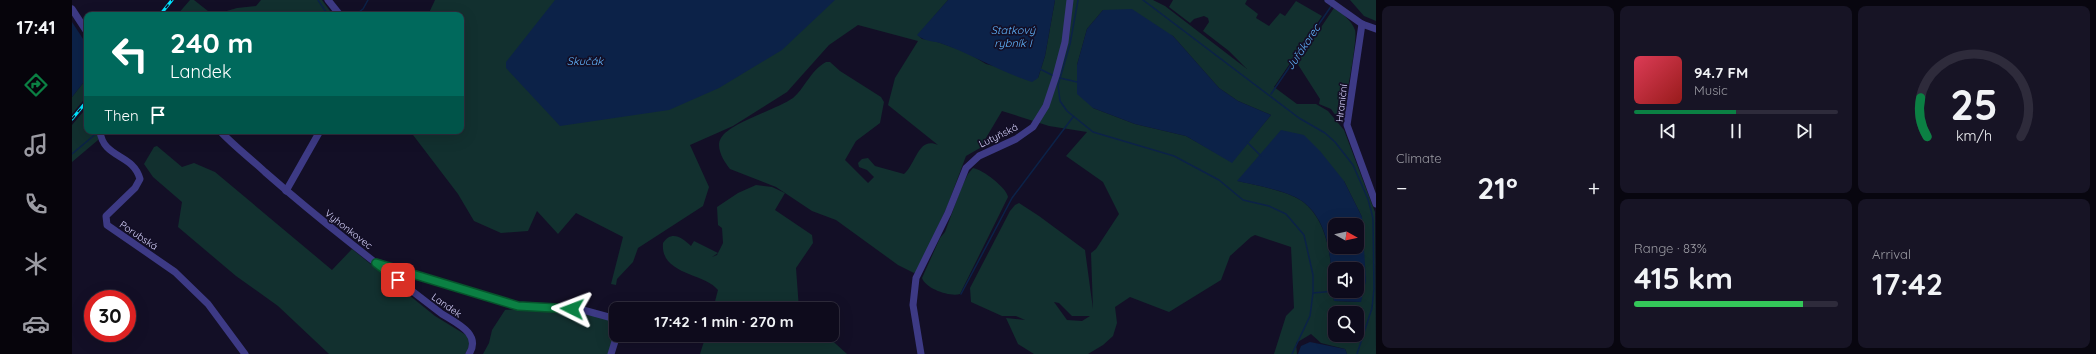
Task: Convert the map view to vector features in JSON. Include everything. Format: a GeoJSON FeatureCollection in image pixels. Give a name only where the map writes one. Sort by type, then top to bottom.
{"type":"FeatureCollection","features":[{"type":"Feature","properties":{"kind":"street"},"geometry":{"type":"LineString","coordinates":[[328,0],[338,12]]}},
{"type":"Feature","properties":{"kind":"street","name":"Lutyňská"},"geometry":{"type":"LineString","coordinates":[[921,354],[913,305],[916,278],[948,213],[966,168],[979,156],[1016,139],[1033,127],[1046,106],[1065,42],[1070,0]]}},
{"type":"Feature","properties":{"kind":"street"},"geometry":{"type":"LineString","coordinates":[[1328,0],[1362,24],[1376,29]]}},
{"type":"Feature","properties":{"kind":"street"},"geometry":{"type":"LineString","coordinates":[[72,9],[84,27]]}},
{"type":"Feature","properties":{"kind":"street","name":"Hraniční"},"geometry":{"type":"LineString","coordinates":[[1362,24],[1347,125],[1376,204]]}},
{"type":"Feature","properties":{"kind":"street","name":"Porubská"},"geometry":{"type":"LineString","coordinates":[[100,134],[101,139],[106,146],[138,170],[140,179],[135,188],[106,216],[107,225],[174,272],[208,304],[245,354]]}},
{"type":"Feature","properties":{"kind":"street","name":"Vyhonkovec"},"geometry":{"type":"LineString","coordinates":[[223,134],[234,147],[246,154],[286,190],[376,263],[518,306],[583,310],[609,317]]}},
{"type":"Feature","properties":{"kind":"street"},"geometry":{"type":"LineString","coordinates":[[286,190],[318,134]]}},
{"type":"Feature","properties":{"kind":"street","name":"Landek"},"geometry":{"type":"LineString","coordinates":[[376,263],[442,314],[467,330],[472,336],[473,344],[469,354]]}},
{"type":"Feature","properties":{"kind":"street"},"geometry":{"type":"LineString","coordinates":[[611,354],[615,342]]}},
{"type":"Feature","properties":{"kind":"green space"},"geometry":{"type":"Polygon","coordinates":[[[190,0],[194,0],[209,12],[180,12],[190,0]]]}},
{"type":"Feature","properties":{"kind":"green space"},"geometry":{"type":"Polygon","coordinates":[[[261,0],[322,0],[331,12],[223,12],[237,8],[256,6],[261,0]]]}},
{"type":"Feature","properties":{"kind":"green space"},"geometry":{"type":"Polygon","coordinates":[[[435,0],[948,0],[918,35],[922,39],[932,40],[966,52],[986,64],[1038,78],[1045,56],[1055,0],[1153,0],[1165,6],[1247,69],[1229,51],[1203,31],[1209,22],[1208,18],[1204,16],[1194,19],[1190,23],[1169,7],[1173,0],[1247,0],[1245,4],[1258,14],[1256,18],[1269,26],[1280,13],[1285,16],[1296,1],[1322,16],[1274,87],[1297,104],[1316,104],[1328,111],[1344,130],[1375,212],[1376,354],[1347,354],[1345,349],[1321,343],[1311,334],[1296,343],[1297,354],[1274,354],[1286,316],[1294,308],[1291,247],[1255,235],[1230,256],[1221,280],[1169,312],[1130,297],[1115,307],[1117,323],[1113,336],[1103,345],[1088,354],[1034,354],[1018,344],[1006,318],[1025,320],[1016,316],[1002,316],[971,302],[970,288],[1010,211],[1019,203],[1085,250],[1093,309],[1091,253],[1096,249],[1119,214],[1103,182],[1066,156],[1087,132],[1049,126],[1002,111],[980,148],[966,156],[947,207],[917,271],[914,273],[898,265],[836,220],[812,211],[776,187],[730,169],[723,158],[719,146],[721,138],[726,132],[744,121],[793,98],[816,70],[826,62],[830,62],[840,71],[881,97],[884,102],[880,123],[856,141],[845,160],[868,183],[874,177],[867,170],[859,167],[858,163],[862,159],[868,158],[875,166],[904,174],[908,170],[918,152],[926,144],[931,143],[938,145],[888,105],[895,78],[918,41],[858,25],[829,45],[787,92],[733,126],[690,145],[709,187],[703,206],[638,248],[633,262],[617,279],[616,285],[611,284],[623,237],[576,213],[558,234],[537,211],[528,231],[501,233],[474,221],[458,194],[412,134],[464,134],[464,12],[429,12],[435,0]],[[1103,10],[1087,29],[1077,65],[1093,108],[1135,124],[1186,136],[1232,162],[1271,115],[1238,101],[1219,88],[1173,36],[1103,10]],[[1054,302],[1067,320],[1082,321],[1090,316],[1072,316],[1059,303],[1054,302]]]}},
{"type":"Feature","properties":{"kind":"green space"},"geometry":{"type":"Polygon","coordinates":[[[1350,0],[1376,0],[1376,21],[1364,16],[1350,0]]]}},
{"type":"Feature","properties":{"kind":"green space"},"geometry":{"type":"Polygon","coordinates":[[[1334,8],[1349,20],[1355,30],[1353,60],[1342,113],[1339,119],[1339,113],[1336,116],[1331,109],[1319,104],[1320,99],[1297,63],[1334,8]]]}},
{"type":"Feature","properties":{"kind":"green space"},"geometry":{"type":"Polygon","coordinates":[[[84,82],[84,100],[72,114],[72,97],[84,82]]]}},
{"type":"Feature","properties":{"kind":"green space"},"geometry":{"type":"Polygon","coordinates":[[[83,112],[84,134],[98,134],[98,140],[72,162],[72,125],[83,112]]]}},
{"type":"Feature","properties":{"kind":"green space"},"geometry":{"type":"Polygon","coordinates":[[[157,146],[182,167],[194,163],[215,172],[332,270],[352,249],[435,316],[466,335],[469,340],[469,344],[465,354],[329,354],[278,306],[236,276],[178,227],[182,202],[153,177],[144,164],[154,147],[157,146]]]}},
{"type":"Feature","properties":{"kind":"green space"},"geometry":{"type":"Polygon","coordinates":[[[973,168],[982,172],[999,184],[1007,193],[1008,197],[960,294],[956,295],[933,289],[924,282],[922,278],[940,238],[945,232],[962,186],[973,168]]]}},
{"type":"Feature","properties":{"kind":"green space"},"geometry":{"type":"Polygon","coordinates":[[[756,185],[772,187],[785,193],[775,210],[812,235],[813,243],[796,268],[798,302],[715,302],[718,290],[712,284],[676,267],[668,261],[664,254],[663,243],[670,237],[673,236],[681,238],[691,246],[694,241],[718,253],[723,243],[722,228],[718,225],[717,207],[738,193],[756,185]]]}},
{"type":"Feature","properties":{"kind":"green space"},"geometry":{"type":"Polygon","coordinates":[[[505,310],[538,311],[569,315],[570,311],[591,314],[609,320],[609,342],[612,342],[609,354],[483,354],[489,343],[492,330],[505,310]]]}},
{"type":"Feature","properties":{"kind":"green space"},"geometry":{"type":"Polygon","coordinates":[[[704,342],[834,342],[847,354],[700,354],[704,342]]]}},
{"type":"Feature","properties":{"kind":"water","name":"Skučák"},"geometry":{"type":"Polygon","coordinates":[[[555,0],[835,0],[782,50],[719,88],[669,110],[560,126],[506,68],[506,62],[555,0]]]}},
{"type":"Feature","properties":{"kind":"water","name":"Statkový rybník I"},"geometry":{"type":"Polygon","coordinates":[[[948,0],[1055,0],[1045,56],[1038,78],[1032,82],[1020,78],[952,47],[925,40],[917,35],[948,0]]]}},
{"type":"Feature","properties":{"kind":"water"},"geometry":{"type":"Polygon","coordinates":[[[1132,9],[1173,36],[1219,88],[1238,101],[1271,115],[1232,163],[1186,136],[1135,124],[1093,108],[1077,94],[1077,65],[1087,29],[1103,10],[1132,9]]]}},
{"type":"Feature","properties":{"kind":"water"},"geometry":{"type":"Polygon","coordinates":[[[72,22],[84,40],[84,82],[72,97],[72,22]]]}},
{"type":"Feature","properties":{"kind":"water"},"geometry":{"type":"Polygon","coordinates":[[[1281,130],[1304,135],[1320,151],[1344,181],[1362,218],[1328,218],[1328,246],[1325,233],[1312,210],[1296,197],[1237,181],[1281,130]]]}},
{"type":"Feature","properties":{"kind":"water"},"geometry":{"type":"Polygon","coordinates":[[[1364,249],[1366,281],[1364,289],[1364,262],[1330,262],[1329,254],[1364,254],[1364,249]]]}},
{"type":"Feature","properties":{"kind":"water"},"geometry":{"type":"Polygon","coordinates":[[[1334,298],[1362,298],[1361,302],[1334,301],[1334,298]]]}},
{"type":"Feature","properties":{"kind":"water"},"geometry":{"type":"Polygon","coordinates":[[[1310,342],[1345,349],[1347,354],[1298,354],[1301,346],[1310,342]]]}},
{"type":"Feature","properties":{"kind":"waterway"},"geometry":{"type":"LineString","coordinates":[[318,0],[326,12]]}},
{"type":"Feature","properties":{"kind":"waterway"},"geometry":{"type":"LineString","coordinates":[[359,12],[363,9],[368,0]]}},
{"type":"Feature","properties":{"kind":"waterway"},"geometry":{"type":"LineString","coordinates":[[1078,0],[1070,44],[1058,85],[1060,101],[1067,111],[1093,132],[1174,156],[1219,180],[1243,200],[1269,206],[1286,214],[1304,235],[1313,275],[1313,293],[1310,316],[1292,354]]}},
{"type":"Feature","properties":{"kind":"waterway"},"geometry":{"type":"LineString","coordinates":[[1143,0],[1299,118],[1325,133],[1335,142],[1353,165],[1368,199],[1373,218],[1374,289],[1372,308],[1357,354]]}},
{"type":"Feature","properties":{"kind":"waterway","name":"Juřákorec"},"geometry":{"type":"LineString","coordinates":[[1271,94],[1332,5]]}},
{"type":"Feature","properties":{"kind":"waterway"},"geometry":{"type":"LineString","coordinates":[[1040,69],[1054,76]]}},
{"type":"Feature","properties":{"kind":"waterway"},"geometry":{"type":"LineString","coordinates":[[1060,78],[1077,82]]}},
{"type":"Feature","properties":{"kind":"waterway"},"geometry":{"type":"LineString","coordinates":[[961,294],[1012,198],[1073,117]]}},
{"type":"Feature","properties":{"kind":"waterway"},"geometry":{"type":"LineString","coordinates":[[72,154],[96,134]]}},
{"type":"Feature","properties":{"kind":"waterway"},"geometry":{"type":"LineString","coordinates":[[1247,142],[1261,156]]}},
{"type":"Feature","properties":{"kind":"waterway"},"geometry":{"type":"LineString","coordinates":[[1313,293],[1328,292]]}},
{"type":"Feature","properties":{"kind":"railway"},"geometry":{"type":"LineString","coordinates":[[162,12],[172,0]]}},
{"type":"Feature","properties":{"kind":"railway"},"geometry":{"type":"LineString","coordinates":[[72,119],[84,105]]}},
{"type":"Feature","properties":{"kind":"route"},"geometry":{"type":"LineString","coordinates":[[398,280],[376,263],[464,288],[518,306],[572,309]]}}]}
